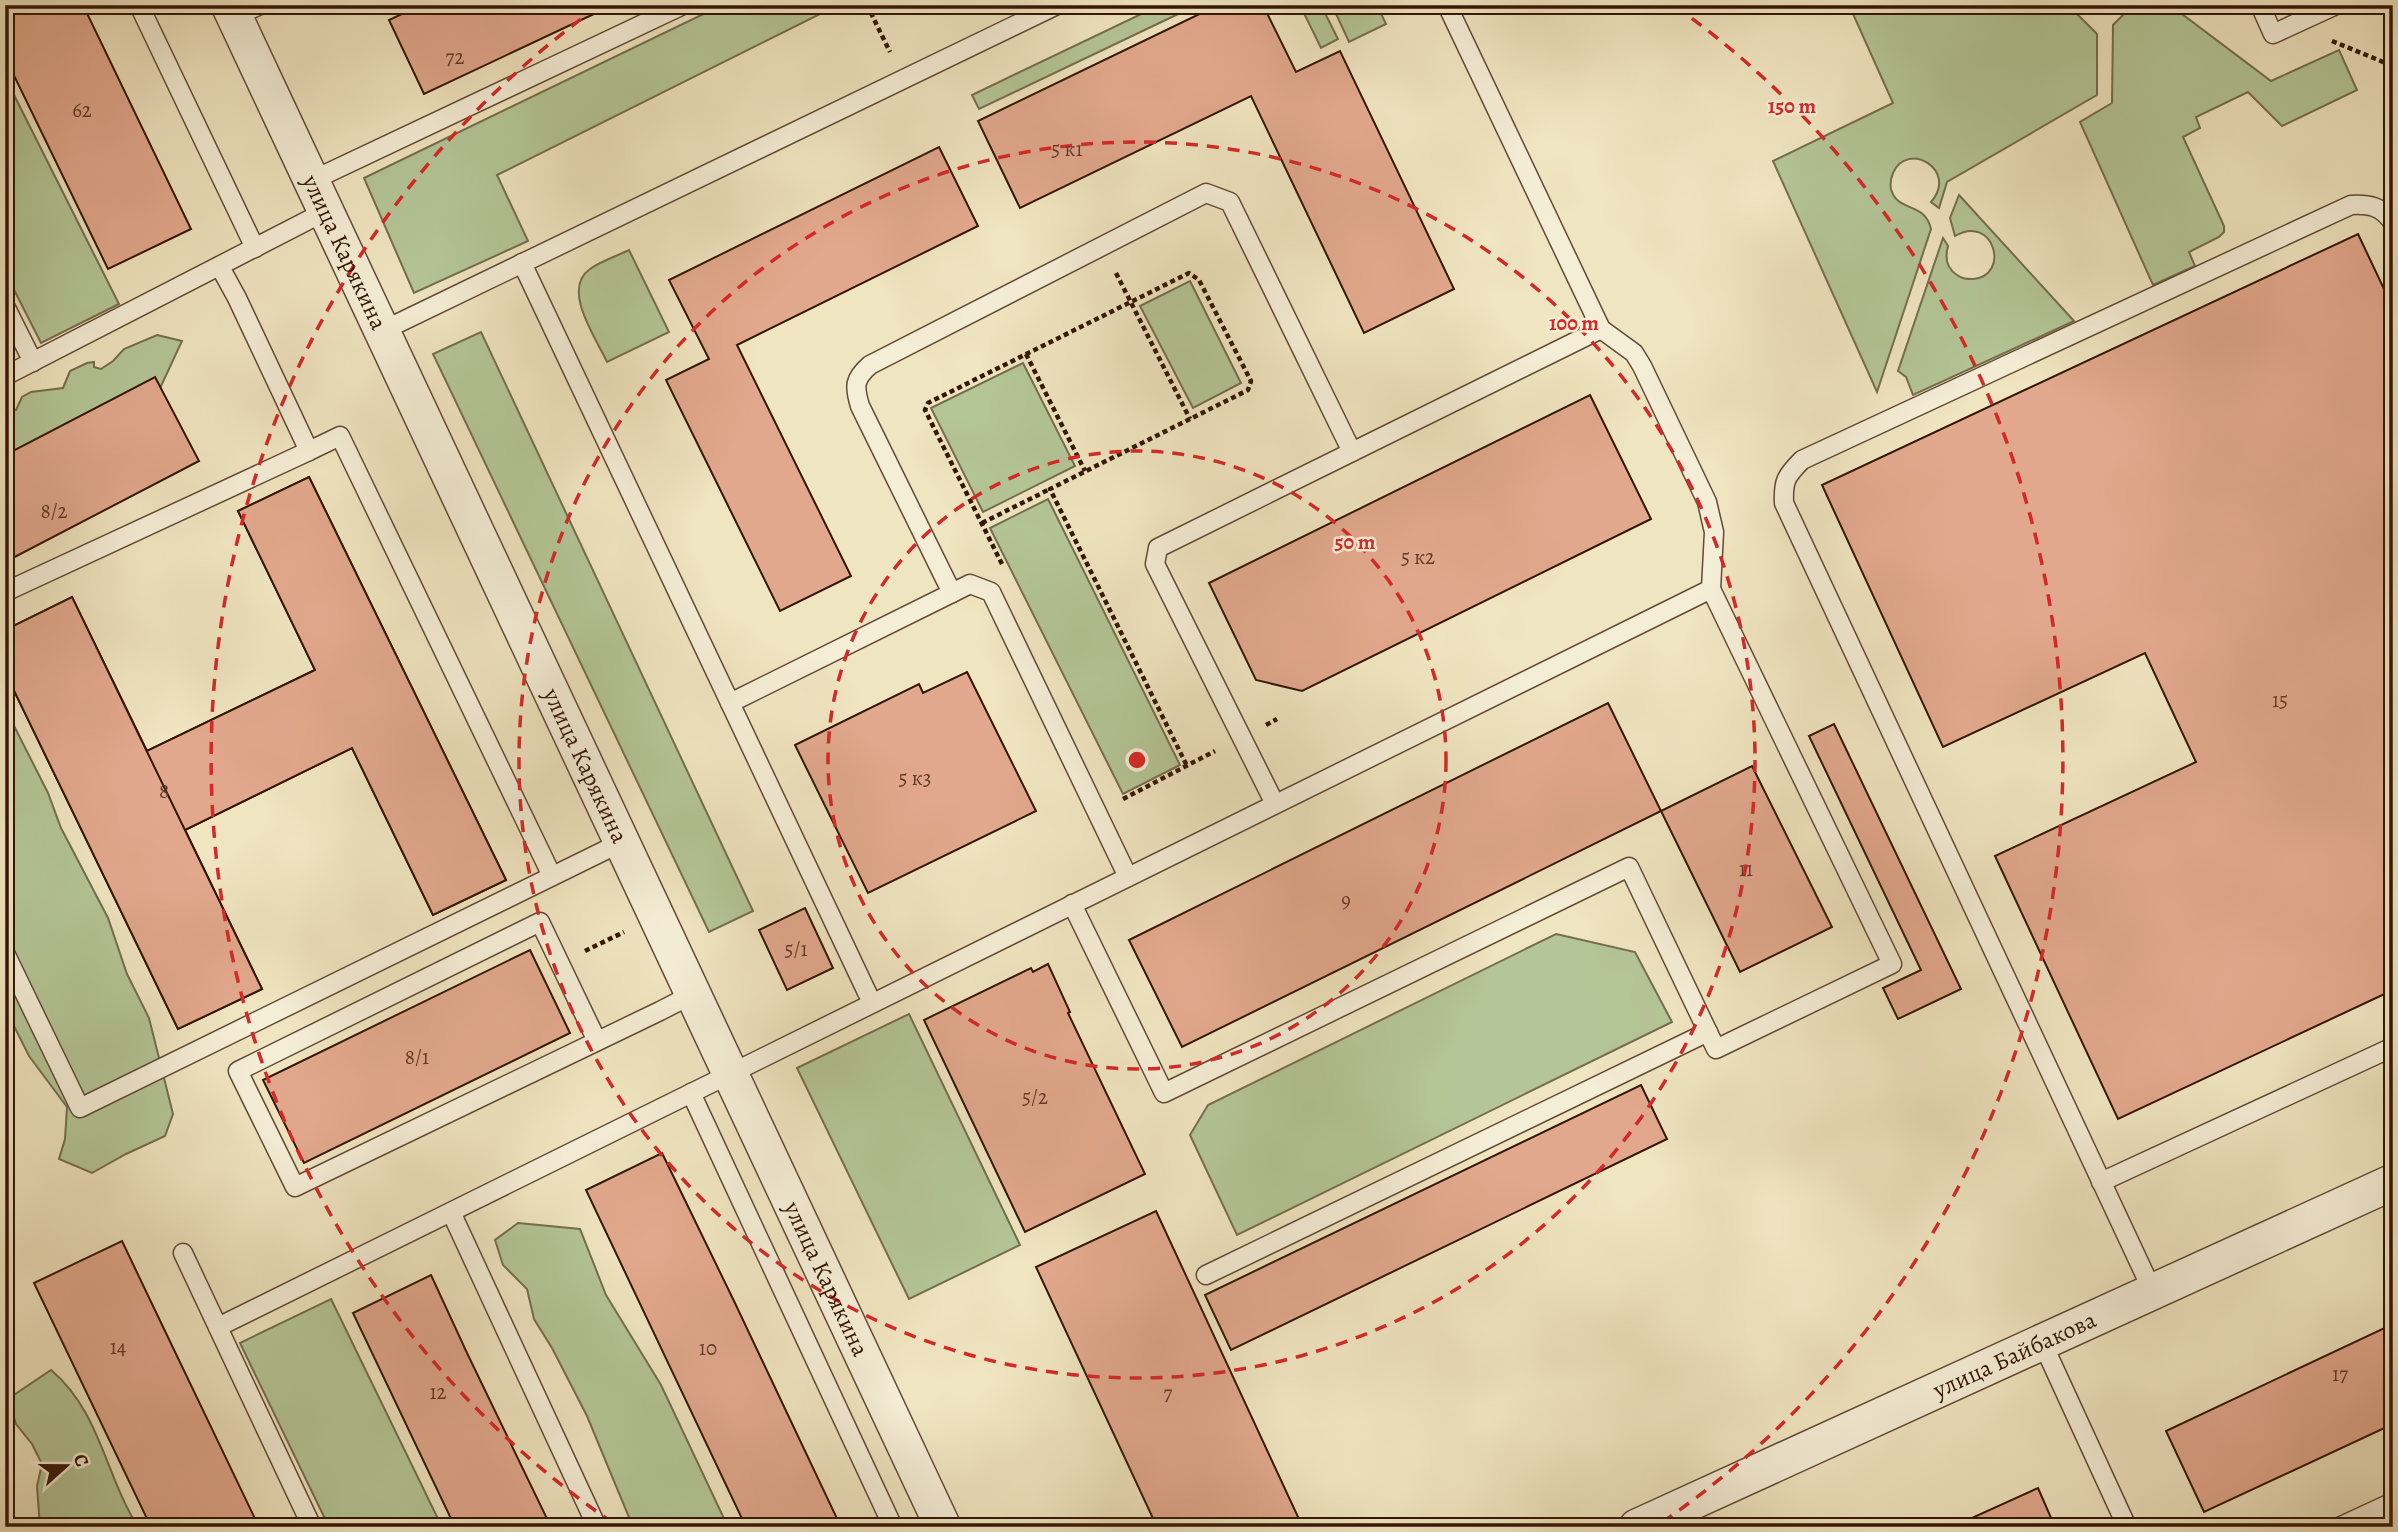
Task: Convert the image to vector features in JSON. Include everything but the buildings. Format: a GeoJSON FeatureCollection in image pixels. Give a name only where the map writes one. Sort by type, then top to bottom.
{"type":"FeatureCollection","features":[{"type":"Feature","properties":{"kind":"street","name":"улица Карякина"},"geometry":{"type":"LineString","coordinates":[[241,9],[318,196],[943,1527]]}},
{"type":"Feature","properties":{"kind":"street","name":"улица Байбакова"},"geometry":{"type":"LineString","coordinates":[[1637,1527],[2393,1182]]}},
{"type":"Feature","properties":{"kind":"lane"},"geometry":{"type":"LineString","coordinates":[[139,5],[255,248]]}},
{"type":"Feature","properties":{"kind":"lane"},"geometry":{"type":"LineString","coordinates":[[5,376],[255,248],[318,196],[683,5]]}},
{"type":"Feature","properties":{"kind":"lane"},"geometry":{"type":"LineString","coordinates":[[382,331],[1057,5]]}},
{"type":"Feature","properties":{"kind":"lane"},"geometry":{"type":"LineString","coordinates":[[1072,904],[1164,1093],[1629,867],[1716,1049],[1892,964],[1711,589],[1714,532],[1707,502],[1634,353],[1601,329],[1447,5]]}},
{"type":"Feature","properties":{"kind":"lane"},"geometry":{"type":"LineString","coordinates":[[2260,5],[2273,34],[2336,5]]}},
{"type":"Feature","properties":{"kind":"lane"},"geometry":{"type":"LineString","coordinates":[[952,593],[860,406],[855,389],[860,374],[870,365],[1206,193],[1230,202],[1352,452]]}},
{"type":"Feature","properties":{"kind":"lane"},"geometry":{"type":"LineString","coordinates":[[2152,1292],[1784,503],[1783,485],[1790,472],[1802,460],[2351,205],[2366,204],[2378,207],[2393,223]]}},
{"type":"Feature","properties":{"kind":"lane"},"geometry":{"type":"LineString","coordinates":[[522,263],[872,1003]]}},
{"type":"Feature","properties":{"kind":"lane"},"geometry":{"type":"LineString","coordinates":[[220,267],[309,451]]}},
{"type":"Feature","properties":{"kind":"lane"},"geometry":{"type":"LineString","coordinates":[[5,306],[33,362]]}},
{"type":"Feature","properties":{"kind":"lane"},"geometry":{"type":"LineString","coordinates":[[1275,804],[1155,564],[1158,548],[1601,329]]}},
{"type":"Feature","properties":{"kind":"lane"},"geometry":{"type":"LineString","coordinates":[[5,592],[340,436],[552,876]]}},
{"type":"Feature","properties":{"kind":"lane"},"geometry":{"type":"LineString","coordinates":[[730,703],[970,584],[991,592],[1128,877]]}},
{"type":"Feature","properties":{"kind":"lane"},"geometry":{"type":"LineString","coordinates":[[218,1326],[1711,589]]}},
{"type":"Feature","properties":{"kind":"lane"},"geometry":{"type":"LineString","coordinates":[[5,953],[80,1108],[622,842]]}},
{"type":"Feature","properties":{"kind":"lane"},"geometry":{"type":"LineString","coordinates":[[597,1041],[540,922],[238,1071],[295,1186],[597,1041],[693,994]]}},
{"type":"Feature","properties":{"kind":"lane"},"geometry":{"type":"LineString","coordinates":[[1206,1275],[1708,1032]]}},
{"type":"Feature","properties":{"kind":"lane"},"geometry":{"type":"LineString","coordinates":[[2101,1182],[2393,1047]]}},
{"type":"Feature","properties":{"kind":"lane"},"geometry":{"type":"LineString","coordinates":[[691,1093],[893,1527]]}},
{"type":"Feature","properties":{"kind":"lane"},"geometry":{"type":"LineString","coordinates":[[451,1212],[597,1527]]}},
{"type":"Feature","properties":{"kind":"lane"},"geometry":{"type":"LineString","coordinates":[[183,1253],[312,1527]]}},
{"type":"Feature","properties":{"kind":"lane"},"geometry":{"type":"LineString","coordinates":[[2042,1342],[2127,1527]]}},
{"type":"Feature","properties":{"kind":"lane"},"geometry":{"type":"LineString","coordinates":[[2339,1527],[2393,1502]]}},
{"type":"Feature","properties":{"kind":"path"},"geometry":{"type":"LineString","coordinates":[[2288,27],[2348,46],[2393,66]]}},
{"type":"Feature","properties":{"kind":"path"},"geometry":{"type":"LineString","coordinates":[[1102,246],[1190,419]]}},
{"type":"Feature","properties":{"kind":"path"},"geometry":{"type":"LineString","coordinates":[[982,523],[1248,390],[1251,381],[1199,280],[1189,273],[928,402],[925,410],[1006,571]]}},
{"type":"Feature","properties":{"kind":"path"},"geometry":{"type":"LineString","coordinates":[[1026,354],[1085,471]]}},
{"type":"Feature","properties":{"kind":"path"},"geometry":{"type":"LineString","coordinates":[[1050,489],[1187,766]]}},
{"type":"Feature","properties":{"kind":"path"},"geometry":{"type":"LineString","coordinates":[[1097,812],[1277,719]]}},
{"type":"Feature","properties":{"kind":"green space"},"geometry":{"type":"Polygon","coordinates":[[[722,5],[838,5],[497,175],[528,241],[414,293],[364,178],[722,5]]]}},
{"type":"Feature","properties":{"kind":"green space"},"geometry":{"type":"Polygon","coordinates":[[[1160,5],[1197,5],[979,109],[972,95],[1160,5]]]}},
{"type":"Feature","properties":{"kind":"green space"},"geometry":{"type":"Polygon","coordinates":[[[1300,5],[1321,5],[1338,39],[1321,48],[1300,5]]]}},
{"type":"Feature","properties":{"kind":"green space"},"geometry":{"type":"Polygon","coordinates":[[[1332,5],[1377,5],[1386,24],[1349,42],[1332,5]]]}},
{"type":"Feature","properties":{"kind":"green space"},"geometry":{"type":"Polygon","coordinates":[[[1849,5],[2068,5],[2097,34],[2097,95],[1947,182],[1939,208],[1931,202],[1938,190],[1939,179],[1928,163],[1909,159],[1900,163],[1893,173],[1891,189],[1894,196],[1923,214],[1931,229],[1877,392],[1773,161],[1893,103],[1849,5]]]}},
{"type":"Feature","properties":{"kind":"green space"},"geometry":{"type":"Polygon","coordinates":[[[2120,5],[2170,5],[2271,81],[2339,50],[2357,90],[2282,126],[2248,92],[2196,117],[2200,128],[2183,137],[2224,226],[2224,232],[2189,252],[2195,266],[2153,285],[2080,122],[2112,103],[2113,25],[2126,12],[2120,5]]]}},
{"type":"Feature","properties":{"kind":"green space"},"geometry":{"type":"Polygon","coordinates":[[[5,77],[119,304],[41,343],[5,272],[5,77]]]}},
{"type":"Feature","properties":{"kind":"green space"},"geometry":{"type":"Polygon","coordinates":[[[1959,195],[2074,321],[1913,395],[1906,377],[1898,371],[1943,238],[1948,246],[1949,266],[1961,277],[1973,279],[1985,275],[1992,268],[1993,248],[1988,239],[1980,233],[1969,231],[1955,236],[1950,218],[1959,195]]]}},
{"type":"Feature","properties":{"kind":"green space"},"geometry":{"type":"Polygon","coordinates":[[[629,250],[669,332],[607,362],[584,314],[579,289],[582,278],[590,269],[629,250]]]}},
{"type":"Feature","properties":{"kind":"green space"},"geometry":{"type":"Polygon","coordinates":[[[1190,281],[1241,383],[1193,408],[1140,306],[1190,281]]]}},
{"type":"Feature","properties":{"kind":"green space"},"geometry":{"type":"Polygon","coordinates":[[[481,332],[753,911],[709,932],[433,354],[481,332]]]}},
{"type":"Feature","properties":{"kind":"green space"},"geometry":{"type":"Polygon","coordinates":[[[157,335],[182,341],[155,399],[5,468],[5,406],[16,410],[22,397],[31,392],[63,388],[70,371],[94,362],[94,367],[101,369],[124,349],[157,335]]]}},
{"type":"Feature","properties":{"kind":"green space"},"geometry":{"type":"Polygon","coordinates":[[[1023,363],[1075,466],[983,512],[931,408],[1023,363]]]}},
{"type":"Feature","properties":{"kind":"green space"},"geometry":{"type":"Polygon","coordinates":[[[1048,499],[1180,765],[1123,794],[990,528],[1048,499]]]}},
{"type":"Feature","properties":{"kind":"green space"},"geometry":{"type":"Polygon","coordinates":[[[5,708],[48,793],[61,828],[108,918],[127,974],[149,1018],[173,1114],[165,1136],[92,1173],[59,1159],[65,1139],[67,1107],[29,1056],[5,1008],[5,708]]]}},
{"type":"Feature","properties":{"kind":"green space"},"geometry":{"type":"Polygon","coordinates":[[[1556,934],[1635,952],[1672,1022],[1237,1235],[1190,1135],[1208,1105],[1556,934]]]}},
{"type":"Feature","properties":{"kind":"green space"},"geometry":{"type":"Polygon","coordinates":[[[909,1014],[1020,1245],[909,1299],[797,1068],[909,1014]]]}},
{"type":"Feature","properties":{"kind":"green space"},"geometry":{"type":"Polygon","coordinates":[[[518,1223],[580,1229],[606,1295],[661,1385],[728,1527],[633,1527],[587,1416],[534,1319],[527,1289],[503,1265],[495,1240],[518,1223]]]}},
{"type":"Feature","properties":{"kind":"green space"},"geometry":{"type":"Polygon","coordinates":[[[331,1299],[442,1527],[329,1527],[240,1343],[331,1299]]]}},
{"type":"Feature","properties":{"kind":"green space"},"geometry":{"type":"Polygon","coordinates":[[[51,1370],[81,1405],[138,1527],[40,1527],[37,1486],[42,1464],[32,1444],[16,1424],[8,1399],[51,1370]]]}}]}
